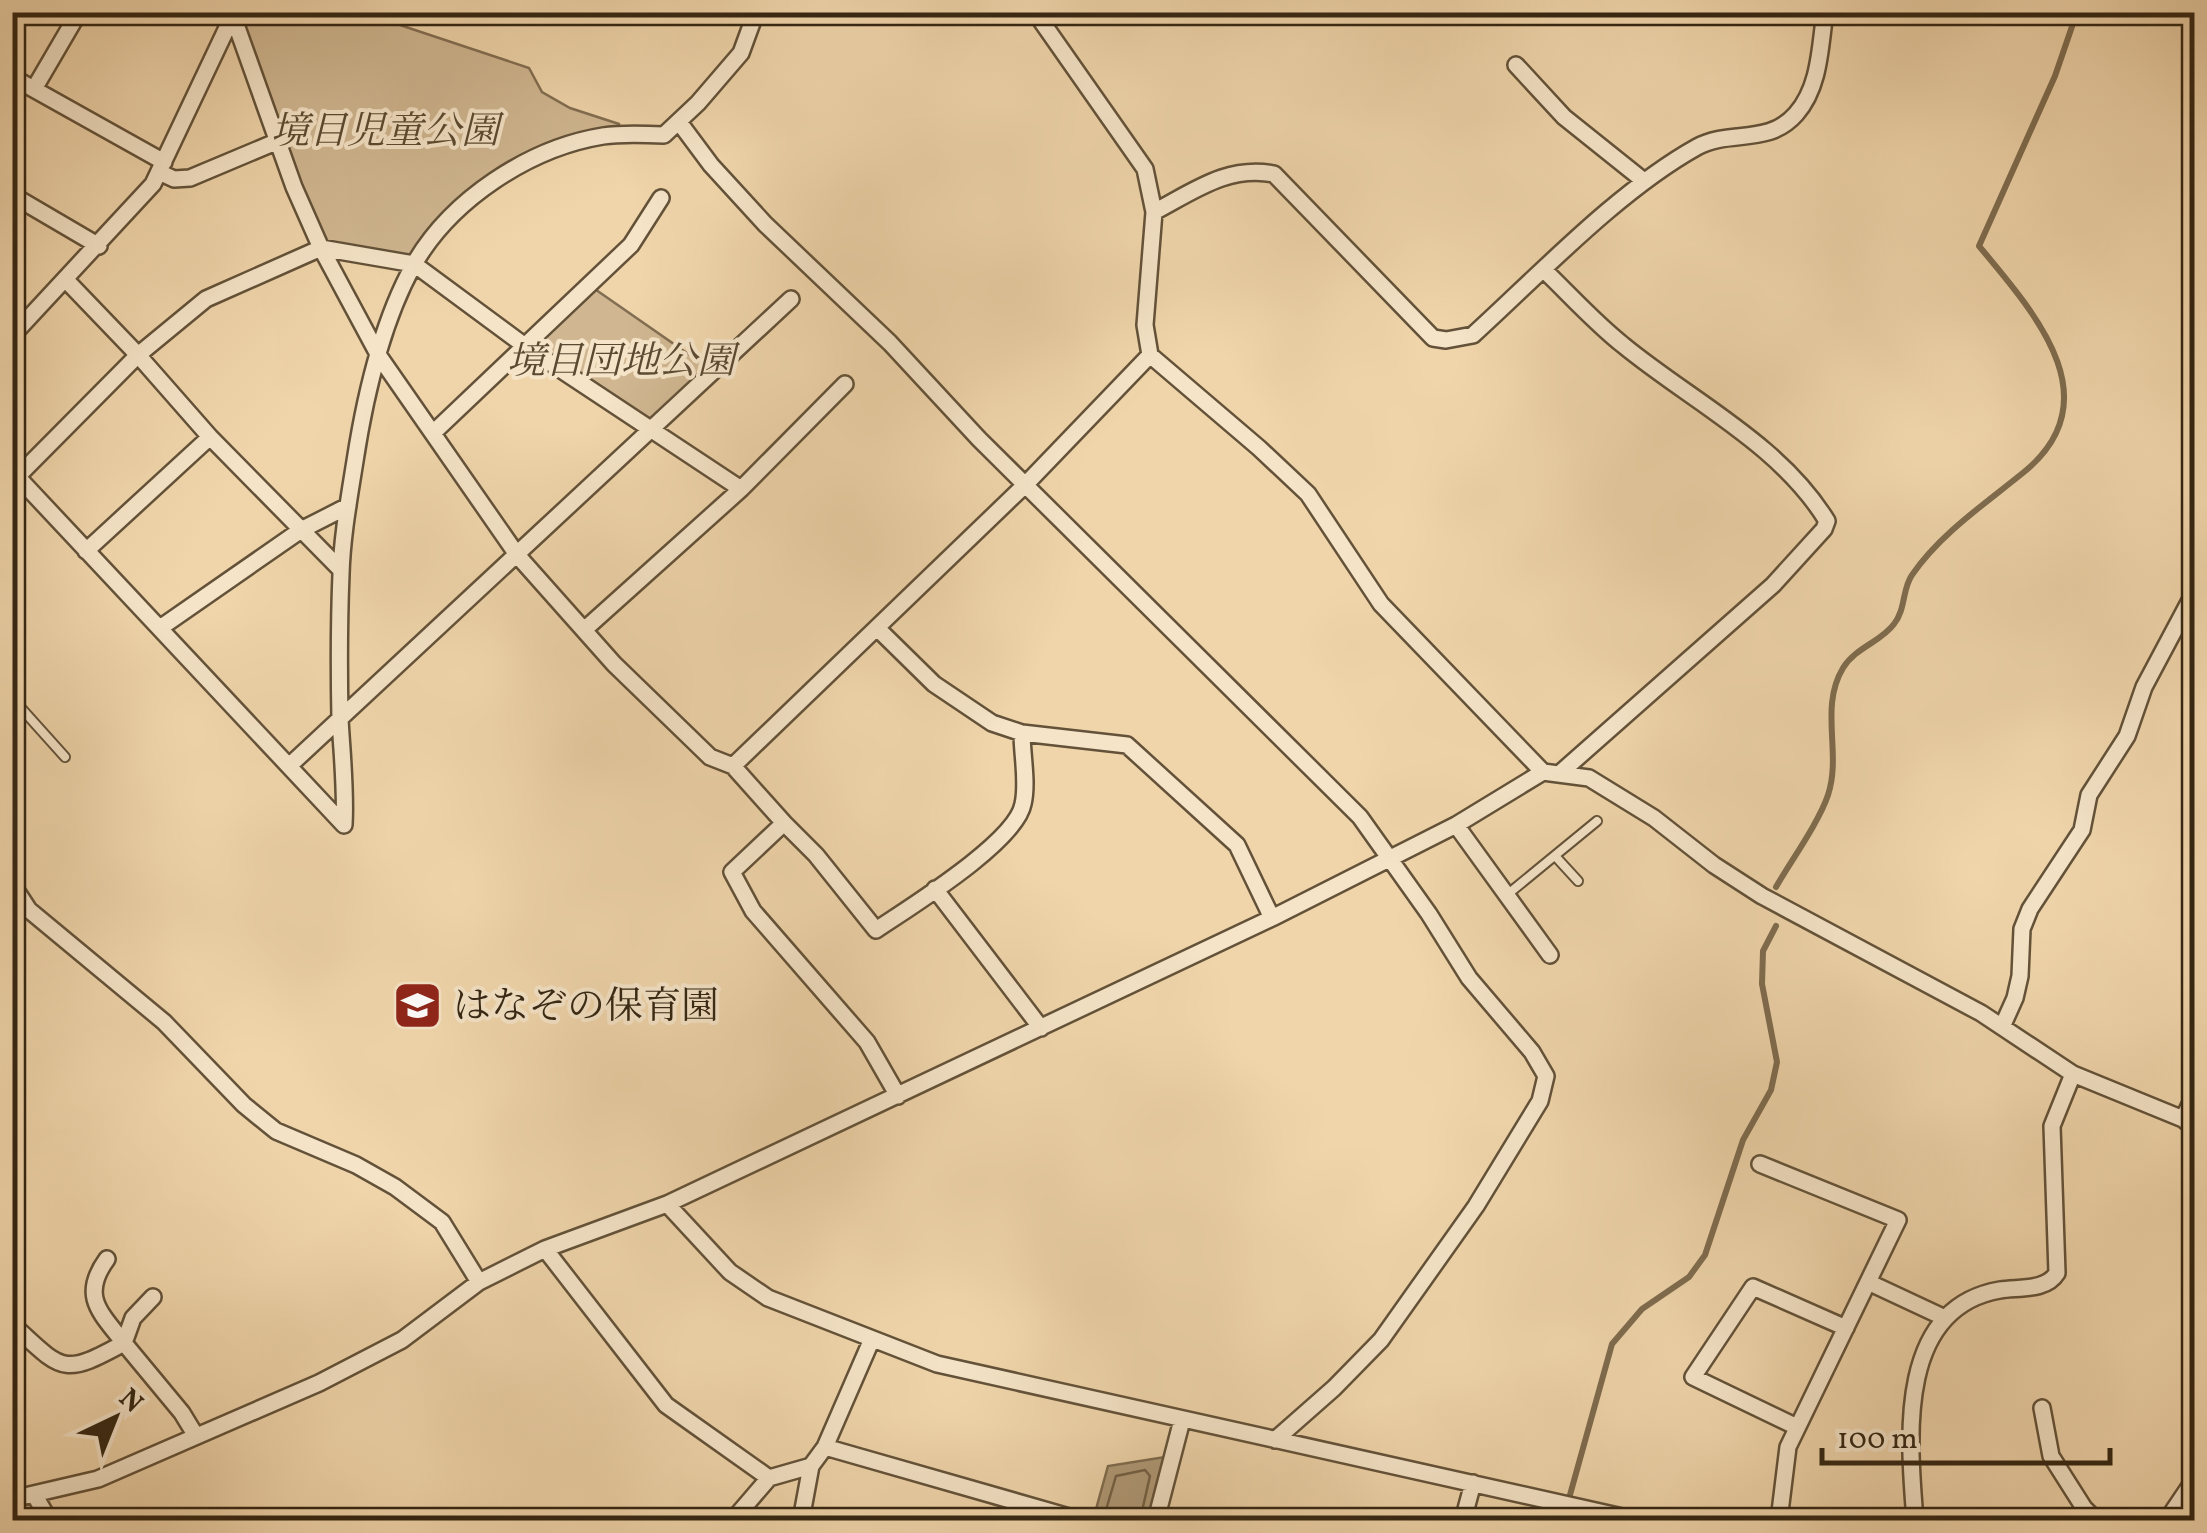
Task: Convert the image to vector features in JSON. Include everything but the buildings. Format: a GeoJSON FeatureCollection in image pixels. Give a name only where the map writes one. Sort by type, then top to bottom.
{"type":"FeatureCollection","features":[{"type":"Feature","properties":{"kind":"street"},"geometry":{"type":"LineString","coordinates":[[34,90],[79,12]]}},
{"type":"Feature","properties":{"kind":"street"},"geometry":{"type":"LineString","coordinates":[[742,489],[526,346],[414,264],[320,248],[206,299],[138,355],[15,474],[344,826],[341,570],[348,506],[362,412],[394,306],[414,264],[440,229],[500,178],[556,149],[604,136],[664,135],[740,54],[756,12]]}},
{"type":"Feature","properties":{"kind":"street"},"geometry":{"type":"LineString","coordinates":[[1035,12],[1145,170],[1154,212],[1144,325],[1150,355],[1308,494],[1381,604],[1551,773],[1589,778],[1654,818],[1714,866],[1762,896],[1982,1012],[2073,1074],[2189,1123],[2194,1096]]}},
{"type":"Feature","properties":{"kind":"street"},"geometry":{"type":"LineString","coordinates":[[1154,212],[1228,173],[1253,170],[1274,174],[1433,338],[1473,335],[1644,181],[1701,144],[1778,131],[1788,122],[1813,88],[1825,12]]}},
{"type":"Feature","properties":{"kind":"street"},"geometry":{"type":"LineString","coordinates":[[233,14],[320,248],[379,356],[518,556],[584,630],[710,757],[733,766],[816,855],[876,930],[1014,826],[1024,804],[1022,733]]}},
{"type":"Feature","properties":{"kind":"street"},"geometry":{"type":"LineString","coordinates":[[12,336],[140,202],[162,167],[233,14]]}},
{"type":"Feature","properties":{"kind":"street"},"geometry":{"type":"LineString","coordinates":[[1516,65],[1564,117],[1644,181]]}},
{"type":"Feature","properties":{"kind":"street"},"geometry":{"type":"LineString","coordinates":[[12,78],[162,167],[174,179],[190,178],[278,141]]}},
{"type":"Feature","properties":{"kind":"street"},"geometry":{"type":"LineString","coordinates":[[679,122],[711,165],[765,224],[890,343],[978,439],[1360,817],[1469,978],[1532,1052],[1546,1076],[1540,1101],[1476,1206],[1381,1340],[1274,1440]]}},
{"type":"Feature","properties":{"kind":"street"},"geometry":{"type":"LineString","coordinates":[[12,196],[99,246]]}},
{"type":"Feature","properties":{"kind":"street"},"geometry":{"type":"LineString","coordinates":[[432,433],[631,246],[662,198]]}},
{"type":"Feature","properties":{"kind":"street"},"geometry":{"type":"LineString","coordinates":[[12,1499],[98,1479],[319,1383],[402,1340],[480,1282],[545,1249],[667,1204],[898,1096],[1272,918],[1551,773],[1773,585],[1827,521],[1779,464],[1732,424],[1620,344],[1544,270]]}},
{"type":"Feature","properties":{"kind":"street"},"geometry":{"type":"LineString","coordinates":[[66,280],[210,437],[341,570]]}},
{"type":"Feature","properties":{"kind":"street"},"geometry":{"type":"LineString","coordinates":[[289,766],[792,299]]}},
{"type":"Feature","properties":{"kind":"street"},"geometry":{"type":"LineString","coordinates":[[733,766],[1026,484],[1150,355]]}},
{"type":"Feature","properties":{"kind":"street"},"geometry":{"type":"LineString","coordinates":[[584,630],[742,489],[845,384]]}},
{"type":"Feature","properties":{"kind":"street"},"geometry":{"type":"LineString","coordinates":[[86,550],[210,437]]}},
{"type":"Feature","properties":{"kind":"street"},"geometry":{"type":"LineString","coordinates":[[160,628],[301,530],[348,506]]}},
{"type":"Feature","properties":{"kind":"street"},"geometry":{"type":"LineString","coordinates":[[2002,1027],[2015,998],[2022,929],[2030,909],[2082,830],[2089,795],[2127,736],[2144,686],[2194,594]]}},
{"type":"Feature","properties":{"kind":"street"},"geometry":{"type":"LineString","coordinates":[[877,628],[954,700],[992,724],[1022,733],[1127,746],[1236,845],[1272,918]]}},
{"type":"Feature","properties":{"kind":"street"},"geometry":{"type":"LineString","coordinates":[[784,823],[732,872],[753,911],[867,1042],[898,1096]]}},
{"type":"Feature","properties":{"kind":"street"},"geometry":{"type":"LineString","coordinates":[[1456,825],[1550,955]]}},
{"type":"Feature","properties":{"kind":"street"},"geometry":{"type":"LineString","coordinates":[[12,884],[29,910],[164,1022],[244,1105],[276,1130],[396,1187],[442,1222],[480,1282]]}},
{"type":"Feature","properties":{"kind":"street"},"geometry":{"type":"LineString","coordinates":[[935,889],[1041,1028]]}},
{"type":"Feature","properties":{"kind":"street"},"geometry":{"type":"LineString","coordinates":[[1916,1520],[1911,1462],[1914,1386],[1928,1342],[1945,1318],[1965,1304],[1995,1291],[2042,1285],[2057,1272],[2052,1126],[2073,1074]]}},
{"type":"Feature","properties":{"kind":"street"},"geometry":{"type":"LineString","coordinates":[[1760,1164],[1898,1220],[1788,1447],[1779,1520]]}},
{"type":"Feature","properties":{"kind":"street"},"geometry":{"type":"LineString","coordinates":[[667,1204],[730,1272],[768,1298],[937,1364],[1636,1520]]}},
{"type":"Feature","properties":{"kind":"street"},"geometry":{"type":"LineString","coordinates":[[545,1249],[666,1405],[770,1478]]}},
{"type":"Feature","properties":{"kind":"street"},"geometry":{"type":"LineString","coordinates":[[107,1260],[94,1276],[96,1304],[196,1436]]}},
{"type":"Feature","properties":{"kind":"street"},"geometry":{"type":"LineString","coordinates":[[1868,1282],[1945,1318]]}},
{"type":"Feature","properties":{"kind":"street"},"geometry":{"type":"LineString","coordinates":[[1797,1428],[1693,1377],[1753,1288],[1846,1328]]}},
{"type":"Feature","properties":{"kind":"street"},"geometry":{"type":"LineString","coordinates":[[12,1324],[50,1359],[82,1365],[124,1342],[133,1318],[152,1297]]}},
{"type":"Feature","properties":{"kind":"street"},"geometry":{"type":"LineString","coordinates":[[801,1520],[810,1466],[825,1446],[872,1339]]}},
{"type":"Feature","properties":{"kind":"street"},"geometry":{"type":"LineString","coordinates":[[2042,1408],[2051,1456],[2096,1520]]}},
{"type":"Feature","properties":{"kind":"street"},"geometry":{"type":"LineString","coordinates":[[1156,1520],[1182,1420]]}},
{"type":"Feature","properties":{"kind":"street"},"geometry":{"type":"LineString","coordinates":[[825,1446],[1080,1520]]}},
{"type":"Feature","properties":{"kind":"street"},"geometry":{"type":"LineString","coordinates":[[732,1520],[770,1478],[810,1466]]}},
{"type":"Feature","properties":{"kind":"street"},"geometry":{"type":"LineString","coordinates":[[2167,1520],[2194,1480]]}},
{"type":"Feature","properties":{"kind":"street"},"geometry":{"type":"LineString","coordinates":[[1463,1520],[1472,1483]]}},
{"type":"Feature","properties":{"kind":"street"},"geometry":{"type":"LineString","coordinates":[[34,1494],[49,1520]]}},
{"type":"Feature","properties":{"kind":"lane"},"geometry":{"type":"LineString","coordinates":[[12,698],[65,757]]}},
{"type":"Feature","properties":{"kind":"lane"},"geometry":{"type":"LineString","coordinates":[[1507,896],[1598,821]]}},
{"type":"Feature","properties":{"kind":"lane"},"geometry":{"type":"LineString","coordinates":[[1556,857],[1578,881]]}},
{"type":"Feature","properties":{"kind":"green space","name":"境目児童公園"},"geometry":{"type":"Polygon","coordinates":[[[234,12],[364,13],[529,68],[542,92],[570,108],[619,124],[619,136],[604,136],[500,178],[414,264],[321,248],[234,12]]]}},
{"type":"Feature","properties":{"kind":"green space","name":"境目団地公園"},"geometry":{"type":"Polygon","coordinates":[[[589,285],[714,372],[650,431],[525,346],[589,285]]]}},
{"type":"Feature","properties":{"kind":"water"},"geometry":{"type":"Polygon","coordinates":[[[1165,1457],[1149,1520],[1093,1520],[1108,1466],[1165,1457]]]}},
{"type":"Feature","properties":{"kind":"waterway"},"geometry":{"type":"LineString","coordinates":[[1776,887],[1828,795],[1833,763],[1832,699],[1843,668],[1894,624],[1909,581],[1923,560],[1964,520],[2024,472],[2050,444],[2062,415],[2063,385],[2055,356],[2021,298],[1979,246],[2055,76],[2077,12]]}},
{"type":"Feature","properties":{"kind":"waterway"},"geometry":{"type":"LineString","coordinates":[[1563,1520],[1612,1344],[1642,1309],[1689,1277],[1705,1255],[1743,1140],[1771,1090],[1777,1062],[1762,984],[1763,951],[1776,926]]}},
{"type":"Feature","properties":{"kind":"place","name":"はなぞの保育園"},"geometry":{"type":"Point","coordinates":[418,1005]}}]}
